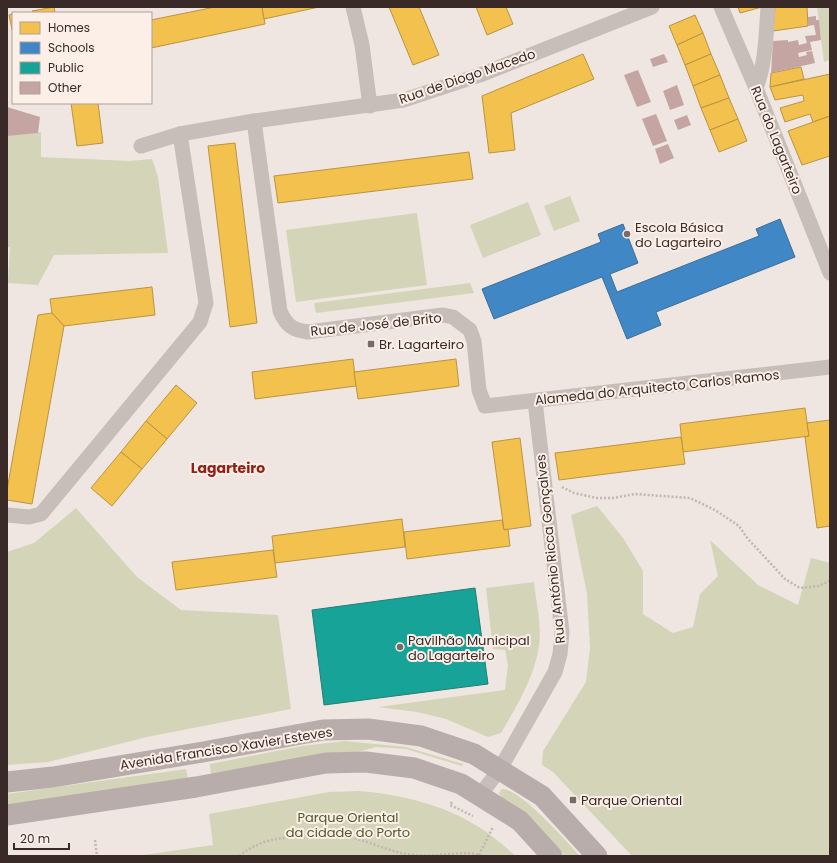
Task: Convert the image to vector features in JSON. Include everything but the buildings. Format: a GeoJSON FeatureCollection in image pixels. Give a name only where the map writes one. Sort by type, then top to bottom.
{"type":"FeatureCollection","features":[{"type":"Feature","properties":{"kind":"main road","name":"Avenida Francisco Xavier Esteves"},"geometry":{"type":"LineString","coordinates":[[7,782],[52,777],[188,755],[323,730],[368,729],[421,736],[474,754],[542,796],[597,856]]}},
{"type":"Feature","properties":{"kind":"main road"},"geometry":{"type":"LineString","coordinates":[[7,814],[196,787],[326,762],[366,762],[414,768],[461,784],[520,821],[552,856]]}},
{"type":"Feature","properties":{"kind":"street"},"geometry":{"type":"LineString","coordinates":[[353,7],[362,45],[370,106]]}},
{"type":"Feature","properties":{"kind":"street","name":"Rua de Diogo Macedo"},"geometry":{"type":"LineString","coordinates":[[141,146],[180,134],[254,121],[370,106],[404,100],[467,79],[652,7]]}},
{"type":"Feature","properties":{"kind":"street","name":"Rua do Lagarteiro"},"geometry":{"type":"LineString","coordinates":[[721,7],[756,88],[830,273]]}},
{"type":"Feature","properties":{"kind":"street"},"geometry":{"type":"LineString","coordinates":[[756,88],[762,74],[768,7]]}},
{"type":"Feature","properties":{"kind":"street","name":"Rua de José de Brito"},"geometry":{"type":"LineString","coordinates":[[254,121],[280,310],[284,321],[291,328],[308,332],[443,315],[453,316],[470,330],[474,341],[479,390],[484,406]]}},
{"type":"Feature","properties":{"kind":"street"},"geometry":{"type":"LineString","coordinates":[[7,516],[30,517],[41,514],[200,322],[204,315],[206,303],[180,134]]}},
{"type":"Feature","properties":{"kind":"street","name":"Alameda do Arquitecto Carlos Ramos"},"geometry":{"type":"LineString","coordinates":[[484,406],[830,367]]}},
{"type":"Feature","properties":{"kind":"street","name":"Rua António Ricca Gonçalves"},"geometry":{"type":"LineString","coordinates":[[480,795],[500,769],[555,672],[560,654],[562,632],[535,401]]}},
{"type":"Feature","properties":{"kind":"path"},"geometry":{"type":"LineString","coordinates":[[544,480],[574,493],[597,498],[613,498],[635,494],[690,498],[715,510],[739,526],[766,559],[790,582],[800,588],[818,586],[830,581]]}},
{"type":"Feature","properties":{"kind":"path"},"geometry":{"type":"LineString","coordinates":[[461,784],[450,805],[479,820]]}},
{"type":"Feature","properties":{"kind":"path"},"geometry":{"type":"LineString","coordinates":[[239,856],[249,848],[267,840],[282,837],[348,836],[380,848],[415,856],[446,856],[471,852],[480,855],[493,826],[486,823]]}},
{"type":"Feature","properties":{"kind":"path"},"geometry":{"type":"LineString","coordinates":[[95,840],[97,856]]}},
{"type":"Feature","properties":{"kind":"green space"},"geometry":{"type":"Polygon","coordinates":[[[817,7],[830,7],[830,60],[824,62],[817,7]]]}},
{"type":"Feature","properties":{"kind":"green space"},"geometry":{"type":"Polygon","coordinates":[[[41,132],[41,157],[130,161],[152,159],[158,177],[168,253],[54,255],[38,285],[8,283],[10,247],[7,247],[7,136],[41,132]]]}},
{"type":"Feature","properties":{"kind":"green space"},"geometry":{"type":"Polygon","coordinates":[[[570,196],[580,221],[554,231],[544,206],[570,196]]]}},
{"type":"Feature","properties":{"kind":"green space"},"geometry":{"type":"Polygon","coordinates":[[[528,202],[541,235],[483,258],[470,225],[528,202]]]}},
{"type":"Feature","properties":{"kind":"green space"},"geometry":{"type":"Polygon","coordinates":[[[417,213],[427,285],[296,302],[286,230],[417,213]]]}},
{"type":"Feature","properties":{"kind":"green space"},"geometry":{"type":"Polygon","coordinates":[[[470,283],[474,293],[316,313],[314,303],[470,283]]]}},
{"type":"Feature","properties":{"kind":"green space"},"geometry":{"type":"Polygon","coordinates":[[[597,506],[623,538],[643,571],[643,614],[673,633],[693,627],[700,594],[718,576],[710,540],[758,585],[798,605],[811,558],[830,563],[830,856],[632,856],[553,772],[542,765],[543,751],[586,682],[590,648],[587,594],[571,515],[597,506]]]}},
{"type":"Feature","properties":{"kind":"green space"},"geometry":{"type":"Polygon","coordinates":[[[76,508],[137,577],[181,610],[278,615],[291,709],[147,737],[48,762],[7,765],[7,552],[34,543],[76,508]]]}},
{"type":"Feature","properties":{"kind":"green space"},"geometry":{"type":"Polygon","coordinates":[[[534,582],[540,630],[537,658],[524,691],[501,733],[488,737],[446,719],[417,712],[378,707],[505,690],[508,665],[505,650],[493,649],[486,588],[534,582]]]}},
{"type":"Feature","properties":{"kind":"green space"},"geometry":{"type":"Polygon","coordinates":[[[345,741],[406,747],[463,764],[462,766],[406,749],[376,747],[351,754],[211,775],[210,764],[302,746],[345,741]]]}},
{"type":"Feature","properties":{"kind":"green space"},"geometry":{"type":"Polygon","coordinates":[[[186,769],[188,779],[7,805],[7,794],[186,769]]]}},
{"type":"Feature","properties":{"kind":"green space"},"geometry":{"type":"Polygon","coordinates":[[[502,789],[510,791],[531,806],[580,856],[565,856],[533,822],[501,797],[499,793],[502,789]]]}},
{"type":"Feature","properties":{"kind":"green space","name":"Parque Oriental da cidade do Porto"},"geometry":{"type":"Polygon","coordinates":[[[359,791],[403,797],[443,809],[481,828],[515,856],[136,856],[213,845],[209,814],[329,792],[359,791]]]}},
{"type":"Feature","properties":{"kind":"place","name":"Escola Básica do Lagarteiro"},"geometry":{"type":"Point","coordinates":[627,234]}},
{"type":"Feature","properties":{"kind":"place","name":"Br. Lagarteiro"},"geometry":{"type":"Point","coordinates":[371,344]}},
{"type":"Feature","properties":{"kind":"place","name":"Pavilhão Municipal do Lagarteiro"},"geometry":{"type":"Point","coordinates":[400,647]}},
{"type":"Feature","properties":{"kind":"place","name":"Parque Oriental"},"geometry":{"type":"Point","coordinates":[573,800]}},
{"type":"Feature","properties":{"kind":"district","name":"Lagarteiro"},"geometry":{"type":"Point","coordinates":[228,468]}}]}
